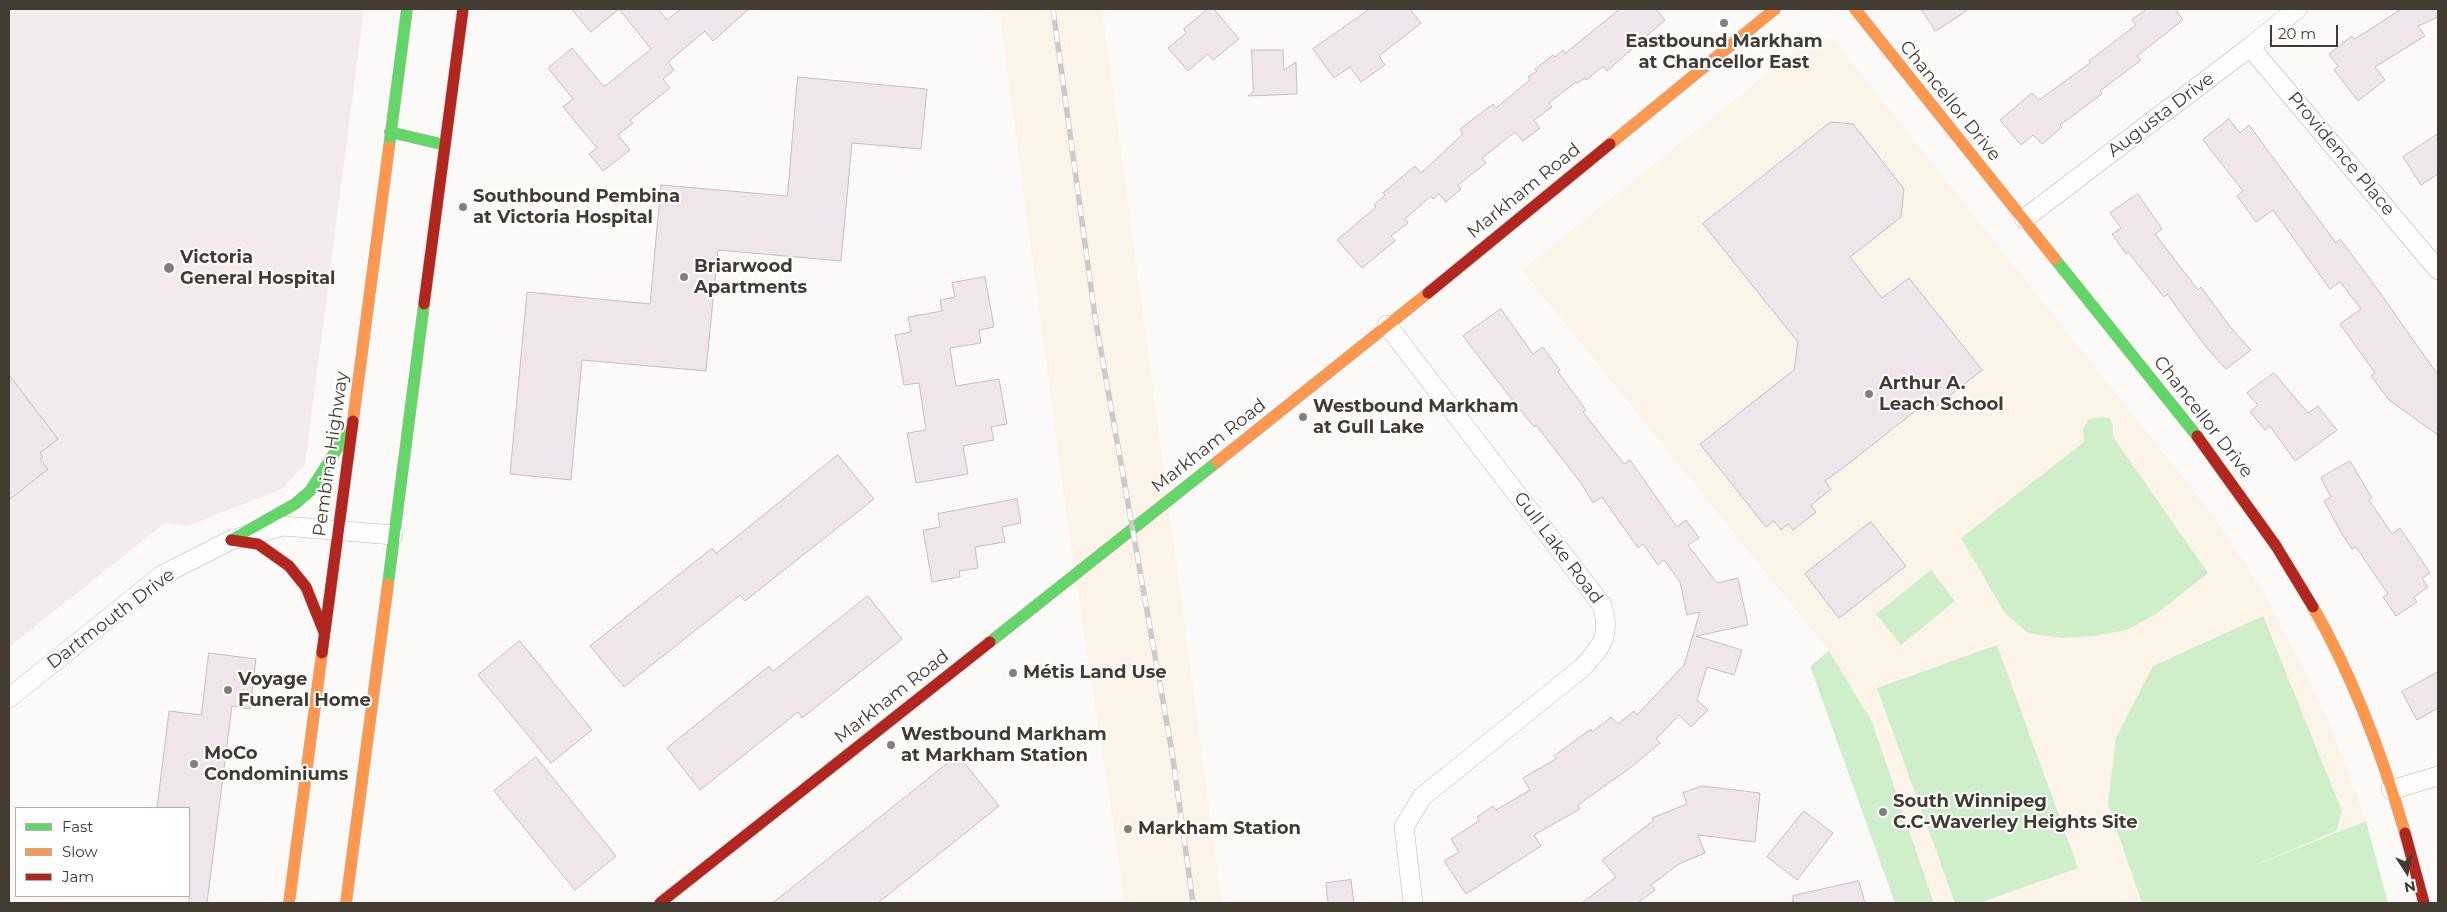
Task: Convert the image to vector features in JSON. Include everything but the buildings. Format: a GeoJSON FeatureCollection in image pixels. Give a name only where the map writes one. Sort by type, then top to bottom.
{"type":"FeatureCollection","features":[{"type":"Feature","properties":{"kind":"street","name":"Pembina Highway"},"geometry":{"type":"LineString","coordinates":[[289,903],[407,9]]}},
{"type":"Feature","properties":{"kind":"street"},"geometry":{"type":"LineString","coordinates":[[346,903],[463,9]]}},
{"type":"Feature","properties":{"kind":"street","name":"Markham Road"},"geometry":{"type":"LineString","coordinates":[[660,903],[1324,378],[1775,9]]}},
{"type":"Feature","properties":{"kind":"street","name":"Chancellor Drive"},"geometry":{"type":"LineString","coordinates":[[1855,9],[1929,105],[2024,219],[2200,439],[2274,540],[2314,608],[2350,677],[2373,736],[2424,903]]}},
{"type":"Feature","properties":{"kind":"street","name":"Augusta Drive"},"geometry":{"type":"LineString","coordinates":[[2024,219],[2250,47],[2296,9]]}},
{"type":"Feature","properties":{"kind":"street","name":"Providence Place"},"geometry":{"type":"LineString","coordinates":[[2250,47],[2436,263]]}},
{"type":"Feature","properties":{"kind":"street"},"geometry":{"type":"LineString","coordinates":[[390,132],[445,145]]}},
{"type":"Feature","properties":{"kind":"street","name":"Gull Lake Road"},"geometry":{"type":"LineString","coordinates":[[1387,325],[1602,605],[1607,621],[1605,638],[1583,667],[1422,797],[1404,827],[1412,903]]}},
{"type":"Feature","properties":{"kind":"street"},"geometry":{"type":"LineString","coordinates":[[231,540],[295,504],[310,491],[353,423]]}},
{"type":"Feature","properties":{"kind":"street","name":"Dartmouth Drive"},"geometry":{"type":"LineString","coordinates":[[9,698],[162,575],[231,540],[283,526],[393,535]]}},
{"type":"Feature","properties":{"kind":"street"},"geometry":{"type":"LineString","coordinates":[[231,540],[258,544],[289,566],[306,587],[324,634]]}},
{"type":"Feature","properties":{"kind":"street"},"geometry":{"type":"LineString","coordinates":[[2390,790],[2438,776]]}},
{"type":"Feature","properties":{"kind":"shaded area","name":"Victoria General Hospital"},"geometry":{"type":"Polygon","coordinates":[[[9,9],[364,9],[305,464],[282,489],[188,526],[165,523],[9,647],[9,9]]]}},
{"type":"Feature","properties":{"kind":"shaded area"},"geometry":{"type":"Polygon","coordinates":[[[999,9],[1102,9],[1222,903],[1125,903],[1068,527],[999,9]]]}},
{"type":"Feature","properties":{"kind":"shaded area","name":"Arthur A. Leach School"},"geometry":{"type":"Polygon","coordinates":[[[1813,37],[1834,40],[2220,526],[2259,585],[2304,668],[2342,754],[2366,821],[2162,903],[1934,903],[1872,722],[1829,651],[1522,270],[1813,37]]]}},
{"type":"Feature","properties":{"kind":"green space"},"geometry":{"type":"Polygon","coordinates":[[[2110,418],[2113,426],[2113,437],[2208,573],[2156,614],[2127,630],[2093,636],[2061,638],[2028,633],[2005,613],[1961,538],[2084,442],[2083,429],[2089,419],[2110,418]]]}},
{"type":"Feature","properties":{"kind":"green space"},"geometry":{"type":"Polygon","coordinates":[[[1931,570],[1955,601],[1901,645],[1876,614],[1931,570]]]}},
{"type":"Feature","properties":{"kind":"green space"},"geometry":{"type":"Polygon","coordinates":[[[2263,616],[2342,811],[2336,831],[2238,872],[2366,821],[2388,903],[2142,903],[2108,804],[2116,738],[2153,666],[2263,616]]]}},
{"type":"Feature","properties":{"kind":"green space"},"geometry":{"type":"Polygon","coordinates":[[[1997,645],[2078,868],[1979,903],[1955,903],[1877,688],[1997,645]]]}},
{"type":"Feature","properties":{"kind":"green space","name":"South Winnipeg C.C-Waverley Heights Site"},"geometry":{"type":"Polygon","coordinates":[[[1829,651],[1872,722],[1934,903],[1895,903],[1810,666],[1829,651]]]}},
{"type":"Feature","properties":{"kind":"railway"},"geometry":{"type":"LineString","coordinates":[[1053,9],[1095,317],[1172,752],[1193,903]]}},
{"type":"Feature","properties":{"kind":"traffic: fast"},"geometry":{"type":"LineString","coordinates":[[389,147],[407,9]]}},
{"type":"Feature","properties":{"kind":"traffic: fast"},"geometry":{"type":"LineString","coordinates":[[390,132],[445,145]]}},
{"type":"Feature","properties":{"kind":"traffic: fast"},"geometry":{"type":"LineString","coordinates":[[2055,259],[2197,436]]}},
{"type":"Feature","properties":{"kind":"traffic: fast"},"geometry":{"type":"LineString","coordinates":[[388,584],[424,304]]}},
{"type":"Feature","properties":{"kind":"traffic: fast"},"geometry":{"type":"LineString","coordinates":[[231,540],[295,504],[310,491],[348,432]]}},
{"type":"Feature","properties":{"kind":"traffic: fast"},"geometry":{"type":"LineString","coordinates":[[990,642],[1217,462]]}},
{"type":"Feature","properties":{"kind":"traffic: slow"},"geometry":{"type":"LineString","coordinates":[[1610,144],[1775,9]]}},
{"type":"Feature","properties":{"kind":"traffic: slow"},"geometry":{"type":"LineString","coordinates":[[1855,9],[2055,259]]}},
{"type":"Feature","properties":{"kind":"traffic: slow"},"geometry":{"type":"LineString","coordinates":[[353,421],[389,147]]}},
{"type":"Feature","properties":{"kind":"traffic: slow"},"geometry":{"type":"LineString","coordinates":[[1217,462],[1428,293]]}},
{"type":"Feature","properties":{"kind":"traffic: slow"},"geometry":{"type":"LineString","coordinates":[[346,903],[388,584]]}},
{"type":"Feature","properties":{"kind":"traffic: slow"},"geometry":{"type":"LineString","coordinates":[[2313,607],[2328,634],[2366,717],[2387,774],[2405,833]]}},
{"type":"Feature","properties":{"kind":"traffic: slow"},"geometry":{"type":"LineString","coordinates":[[289,903],[322,653]]}},
{"type":"Feature","properties":{"kind":"traffic: jam"},"geometry":{"type":"LineString","coordinates":[[424,304],[463,9]]}},
{"type":"Feature","properties":{"kind":"traffic: jam"},"geometry":{"type":"LineString","coordinates":[[1428,293],[1610,144]]}},
{"type":"Feature","properties":{"kind":"traffic: jam"},"geometry":{"type":"LineString","coordinates":[[322,653],[353,421]]}},
{"type":"Feature","properties":{"kind":"traffic: jam"},"geometry":{"type":"LineString","coordinates":[[2197,436],[2276,546],[2313,607]]}},
{"type":"Feature","properties":{"kind":"traffic: jam"},"geometry":{"type":"LineString","coordinates":[[231,540],[258,544],[289,566],[306,587],[324,632]]}},
{"type":"Feature","properties":{"kind":"traffic: jam"},"geometry":{"type":"LineString","coordinates":[[660,903],[990,642]]}},
{"type":"Feature","properties":{"kind":"traffic: jam"},"geometry":{"type":"LineString","coordinates":[[2405,833],[2424,903]]}},
{"type":"Feature","properties":{"kind":"place","name":"Eastbound Markham at Chancellor East"},"geometry":{"type":"Point","coordinates":[1724,23]}},
{"type":"Feature","properties":{"kind":"place","name":"Southbound Pembina at Victoria Hospital"},"geometry":{"type":"Point","coordinates":[463,207]}},
{"type":"Feature","properties":{"kind":"place","name":"Victoria General Hospital"},"geometry":{"type":"Point","coordinates":[169,268]}},
{"type":"Feature","properties":{"kind":"place","name":"Briarwood Apartments"},"geometry":{"type":"Point","coordinates":[684,277]}},
{"type":"Feature","properties":{"kind":"place","name":"Arthur A. Leach School"},"geometry":{"type":"Point","coordinates":[1869,394]}},
{"type":"Feature","properties":{"kind":"place","name":"Westbound Markham at Gull Lake"},"geometry":{"type":"Point","coordinates":[1303,417]}},
{"type":"Feature","properties":{"kind":"place","name":"Métis Land Use"},"geometry":{"type":"Point","coordinates":[1013,673]}},
{"type":"Feature","properties":{"kind":"place","name":"Voyage Funeral Home"},"geometry":{"type":"Point","coordinates":[228,690]}},
{"type":"Feature","properties":{"kind":"place","name":"Westbound Markham at Markham Station"},"geometry":{"type":"Point","coordinates":[891,745]}},
{"type":"Feature","properties":{"kind":"place","name":"MoCo Condominiums"},"geometry":{"type":"Point","coordinates":[194,764]}},
{"type":"Feature","properties":{"kind":"place","name":"South Winnipeg C.C-Waverley Heights Site"},"geometry":{"type":"Point","coordinates":[1883,812]}},
{"type":"Feature","properties":{"kind":"place","name":"Markham Station"},"geometry":{"type":"Point","coordinates":[1128,829]}}]}
